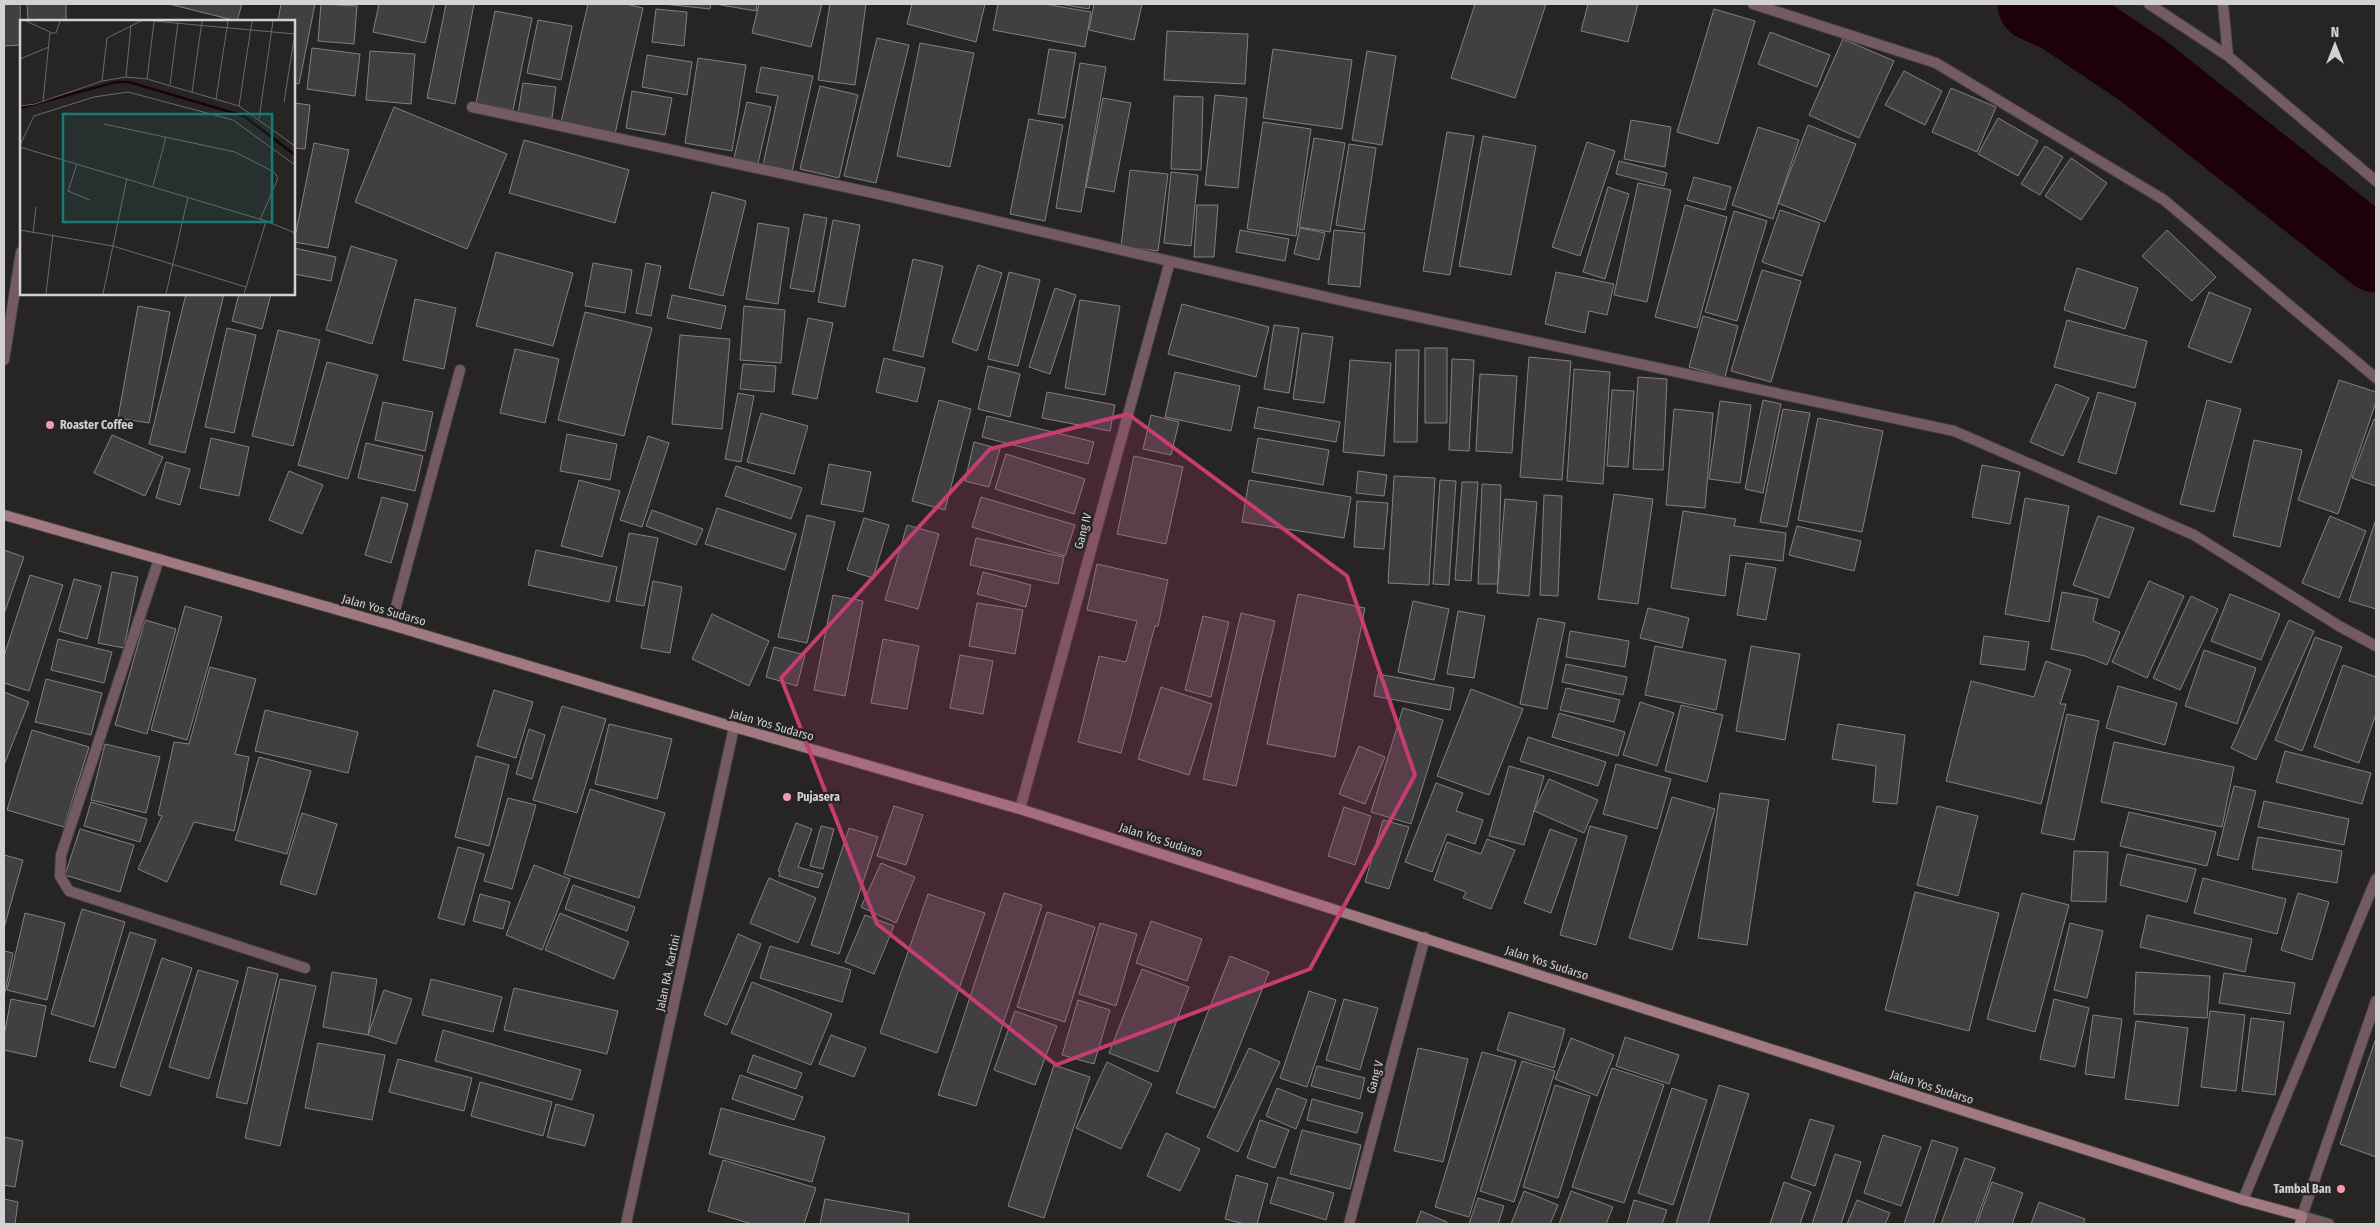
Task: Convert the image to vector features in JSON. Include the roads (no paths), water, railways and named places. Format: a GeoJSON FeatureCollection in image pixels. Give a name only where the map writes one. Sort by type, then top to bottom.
{"type":"FeatureCollection","features":[{"type":"Feature","properties":{"kind":"main road","name":"Jalan Yos Sudarso"},"geometry":{"type":"LineString","coordinates":[[4,515],[391,625],[734,727],[1020,809],[1425,937],[2301,1220]]}},
{"type":"Feature","properties":{"kind":"street"},"geometry":{"type":"LineString","coordinates":[[1753,4],[1936,63],[2164,200],[2376,378]]}},
{"type":"Feature","properties":{"kind":"street"},"geometry":{"type":"LineString","coordinates":[[2149,4],[2228,56],[2376,181]]}},
{"type":"Feature","properties":{"kind":"street"},"geometry":{"type":"LineString","coordinates":[[2223,4],[2222,11],[2228,56]]}},
{"type":"Feature","properties":{"kind":"street"},"geometry":{"type":"LineString","coordinates":[[472,107],[888,196],[1358,304],[1954,431],[2194,535],[2339,626],[2376,646]]}},
{"type":"Feature","properties":{"kind":"street"},"geometry":{"type":"LineString","coordinates":[[4,360],[20,258]]}},
{"type":"Feature","properties":{"kind":"street","name":"Gang IV"},"geometry":{"type":"LineString","coordinates":[[1020,809],[1170,261]]}},
{"type":"Feature","properties":{"kind":"street"},"geometry":{"type":"LineString","coordinates":[[391,625],[460,370]]}},
{"type":"Feature","properties":{"kind":"street"},"geometry":{"type":"LineString","coordinates":[[159,559],[61,855],[60,876],[69,891],[305,968]]}},
{"type":"Feature","properties":{"kind":"street","name":"Jalan RA. Kartini"},"geometry":{"type":"LineString","coordinates":[[626,1224],[734,727]]}},
{"type":"Feature","properties":{"kind":"street"},"geometry":{"type":"LineString","coordinates":[[2243,1200],[2376,879]]}},
{"type":"Feature","properties":{"kind":"street","name":"Gang V"},"geometry":{"type":"LineString","coordinates":[[1349,1224],[1425,937]]}},
{"type":"Feature","properties":{"kind":"street"},"geometry":{"type":"LineString","coordinates":[[2329,1224],[2301,1220],[2376,1001]]}},
{"type":"Feature","properties":{"kind":"waterway"},"geometry":{"type":"LineString","coordinates":[[2035,4],[2060,15],[2142,70],[2376,255]]}},
{"type":"Feature","properties":{"kind":"place","name":"Roaster Coffee"},"geometry":{"type":"Point","coordinates":[50,425]}},
{"type":"Feature","properties":{"kind":"place","name":"Pujasera"},"geometry":{"type":"Point","coordinates":[787,797]}},
{"type":"Feature","properties":{"kind":"place","name":"Tambal Ban"},"geometry":{"type":"Point","coordinates":[2341,1189]}}]}
